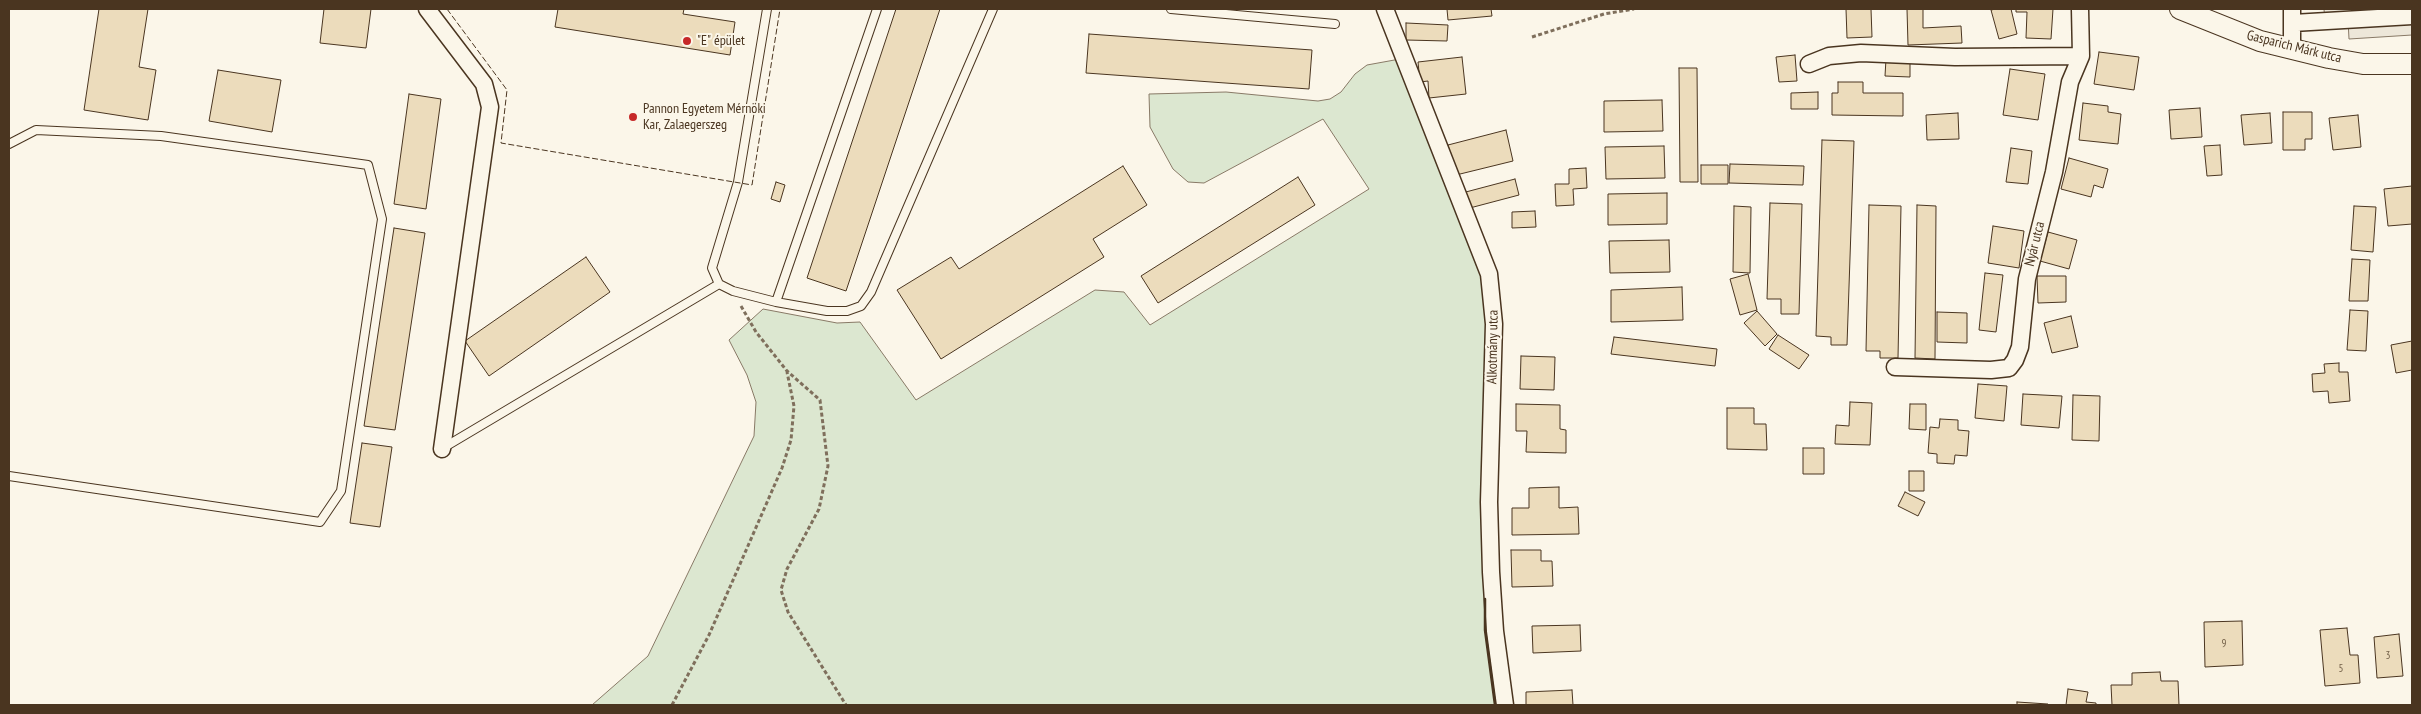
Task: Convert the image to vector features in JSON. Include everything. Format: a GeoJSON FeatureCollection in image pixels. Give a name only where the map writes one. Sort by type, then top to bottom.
{"type":"FeatureCollection","features":[{"type":"Feature","properties":{"kind":"street"},"geometry":{"type":"LineString","coordinates":[[427,9],[484,84],[490,107],[442,448]]}},
{"type":"Feature","properties":{"kind":"street","name":"Alkotmány utca"},"geometry":{"type":"LineString","coordinates":[[1384,9],[1489,274],[1494,324],[1489,502],[1491,572],[1495,631],[1505,705]]}},
{"type":"Feature","properties":{"kind":"street","name":"Nyár utca"},"geometry":{"type":"LineString","coordinates":[[1895,367],[1991,370],[2008,368],[2016,360],[2020,347],[2027,279],[2054,172],[2070,82],[2081,56],[2080,9]]}},
{"type":"Feature","properties":{"kind":"street","name":"Gasparich Márk utca"},"geometry":{"type":"LineString","coordinates":[[2180,9],[2243,35],[2292,49],[2362,64],[2412,64]]}},
{"type":"Feature","properties":{"kind":"street"},"geometry":{"type":"LineString","coordinates":[[2292,49],[2292,16],[2412,16]]}},
{"type":"Feature","properties":{"kind":"street"},"geometry":{"type":"LineString","coordinates":[[1809,64],[1829,56],[1861,53],[1955,57],[2081,56]]}},
{"type":"Feature","properties":{"kind":"lane"},"geometry":{"type":"LineString","coordinates":[[767,9],[738,182],[712,268],[719,284],[733,290],[776,302],[827,311],[847,311],[861,306],[871,292],[993,9]]}},
{"type":"Feature","properties":{"kind":"lane"},"geometry":{"type":"LineString","coordinates":[[776,302],[877,9]]}},
{"type":"Feature","properties":{"kind":"lane"},"geometry":{"type":"LineString","coordinates":[[1171,9],[1335,24]]}},
{"type":"Feature","properties":{"kind":"lane"},"geometry":{"type":"LineString","coordinates":[[9,144],[36,130],[161,136],[368,166],[382,219],[341,491],[320,522],[9,476]]}},
{"type":"Feature","properties":{"kind":"lane"},"geometry":{"type":"LineString","coordinates":[[442,448],[719,284]]}},
{"type":"Feature","properties":{"kind":"path"},"geometry":{"type":"LineString","coordinates":[[1532,37],[1604,14],[1634,9]]}},
{"type":"Feature","properties":{"kind":"path"},"geometry":{"type":"LineString","coordinates":[[733,290],[756,332],[787,371],[820,400],[828,466],[819,509],[787,569],[782,590],[788,612],[846,705]]}},
{"type":"Feature","properties":{"kind":"path"},"geometry":{"type":"LineString","coordinates":[[672,705],[709,635],[782,468],[791,440],[794,406],[787,371]]}},
{"type":"Feature","properties":{"kind":"green space"},"geometry":{"type":"Polygon","coordinates":[[[1400,59],[1487,287],[1485,630],[1495,705],[592,705],[648,656],[754,436],[756,402],[747,375],[729,340],[763,309],[837,323],[860,322],[916,400],[1095,290],[1124,292],[1150,325],[1369,189],[1323,119],[1204,183],[1188,182],[1173,169],[1150,127],[1149,94],[1226,92],[1318,101],[1330,99],[1341,92],[1355,74],[1367,65],[1400,59]]]}},
{"type":"Feature","properties":{"kind":"shaded area"},"geometry":{"type":"Polygon","coordinates":[[[2324,9],[2412,9],[2412,35],[2349,39],[2348,20],[2325,21],[2324,9]]]}},
{"type":"Feature","properties":{"kind":"building"},"geometry":{"type":"Polygon","coordinates":[[[99,9],[148,9],[139,67],[156,70],[148,120],[84,110],[99,9]]]}},
{"type":"Feature","properties":{"kind":"building"},"geometry":{"type":"Polygon","coordinates":[[[324,9],[371,9],[366,48],[320,43],[324,9]]]}},
{"type":"Feature","properties":{"kind":"building","name":"\"E\" épület"},"geometry":{"type":"Polygon","coordinates":[[[558,9],[684,9],[683,14],[735,22],[730,55],[555,27],[558,9]]]}},
{"type":"Feature","properties":{"kind":"building"},"geometry":{"type":"Polygon","coordinates":[[[896,9],[940,9],[846,291],[807,278],[896,9]]]}},
{"type":"Feature","properties":{"kind":"building"},"geometry":{"type":"Polygon","coordinates":[[[1447,9],[1491,9],[1492,16],[1448,20],[1447,9]]]}},
{"type":"Feature","properties":{"kind":"building"},"geometry":{"type":"Polygon","coordinates":[[[1846,9],[1871,9],[1872,37],[1847,38],[1846,9]]]}},
{"type":"Feature","properties":{"kind":"building"},"geometry":{"type":"Polygon","coordinates":[[[1907,9],[1923,9],[1923,28],[1961,26],[1962,43],[1908,45],[1907,9]]]}},
{"type":"Feature","properties":{"kind":"building"},"geometry":{"type":"Polygon","coordinates":[[[2011,9],[2017,34],[1999,39],[1991,10],[2011,9]]]}},
{"type":"Feature","properties":{"kind":"building"},"geometry":{"type":"Polygon","coordinates":[[[2016,9],[2053,9],[2051,39],[2026,38],[2027,12],[2016,12],[2016,9]]]}},
{"type":"Feature","properties":{"kind":"building"},"geometry":{"type":"Polygon","coordinates":[[[1406,23],[1448,25],[1447,41],[1406,40],[1406,23]]]}},
{"type":"Feature","properties":{"kind":"building"},"geometry":{"type":"Polygon","coordinates":[[[1089,34],[1312,50],[1309,89],[1086,73],[1089,34]]]}},
{"type":"Feature","properties":{"kind":"building"},"geometry":{"type":"Polygon","coordinates":[[[2099,52],[2139,57],[2134,90],[2094,84],[2099,52]]]}},
{"type":"Feature","properties":{"kind":"building"},"geometry":{"type":"Polygon","coordinates":[[[1795,55],[1797,81],[1779,82],[1776,57],[1795,55]]]}},
{"type":"Feature","properties":{"kind":"building"},"geometry":{"type":"Polygon","coordinates":[[[1462,57],[1466,94],[1429,98],[1428,81],[1420,82],[1418,62],[1462,57]]]}},
{"type":"Feature","properties":{"kind":"building"},"geometry":{"type":"Polygon","coordinates":[[[1886,59],[1910,60],[1910,77],[1885,76],[1886,59]]]}},
{"type":"Feature","properties":{"kind":"building"},"geometry":{"type":"Polygon","coordinates":[[[1679,68],[1697,68],[1698,182],[1680,182],[1679,68]]]}},
{"type":"Feature","properties":{"kind":"building"},"geometry":{"type":"Polygon","coordinates":[[[2010,69],[2045,74],[2038,120],[2003,115],[2010,69]]]}},
{"type":"Feature","properties":{"kind":"building"},"geometry":{"type":"Polygon","coordinates":[[[218,70],[281,80],[272,132],[209,121],[218,70]]]}},
{"type":"Feature","properties":{"kind":"building"},"geometry":{"type":"Polygon","coordinates":[[[1838,82],[1863,82],[1863,93],[1903,93],[1903,116],[1832,115],[1832,93],[1838,93],[1838,82]]]}},
{"type":"Feature","properties":{"kind":"building"},"geometry":{"type":"Polygon","coordinates":[[[1818,92],[1818,109],[1791,109],[1791,93],[1818,92]]]}},
{"type":"Feature","properties":{"kind":"building"},"geometry":{"type":"Polygon","coordinates":[[[409,94],[441,99],[426,209],[394,204],[409,94]]]}},
{"type":"Feature","properties":{"kind":"building"},"geometry":{"type":"Polygon","coordinates":[[[1662,100],[1663,131],[1604,132],[1604,101],[1662,100]]]}},
{"type":"Feature","properties":{"kind":"building"},"geometry":{"type":"Polygon","coordinates":[[[2083,103],[2108,106],[2108,112],[2121,114],[2118,144],[2079,140],[2083,103]]]}},
{"type":"Feature","properties":{"kind":"building"},"geometry":{"type":"Polygon","coordinates":[[[2200,108],[2202,137],[2171,139],[2169,110],[2200,108]]]}},
{"type":"Feature","properties":{"kind":"building"},"geometry":{"type":"Polygon","coordinates":[[[2283,112],[2312,112],[2312,139],[2305,139],[2305,150],[2283,150],[2283,112]]]}},
{"type":"Feature","properties":{"kind":"building"},"geometry":{"type":"Polygon","coordinates":[[[1958,113],[1959,139],[1927,140],[1926,115],[1958,113]]]}},
{"type":"Feature","properties":{"kind":"building"},"geometry":{"type":"Polygon","coordinates":[[[2270,113],[2272,143],[2244,145],[2241,115],[2270,113]]]}},
{"type":"Feature","properties":{"kind":"building"},"geometry":{"type":"Polygon","coordinates":[[[2358,115],[2361,147],[2333,150],[2329,118],[2358,115]]]}},
{"type":"Feature","properties":{"kind":"building"},"geometry":{"type":"Polygon","coordinates":[[[1506,130],[1513,161],[1456,175],[1448,145],[1506,130]]]}},
{"type":"Feature","properties":{"kind":"building"},"geometry":{"type":"Polygon","coordinates":[[[1822,140],[1854,141],[1847,345],[1831,345],[1831,337],[1816,336],[1822,140]]]}},
{"type":"Feature","properties":{"kind":"building"},"geometry":{"type":"Polygon","coordinates":[[[2220,145],[2222,175],[2207,176],[2204,146],[2220,145]]]}},
{"type":"Feature","properties":{"kind":"building"},"geometry":{"type":"Polygon","coordinates":[[[1664,146],[1665,178],[1606,179],[1605,147],[1664,146]]]}},
{"type":"Feature","properties":{"kind":"building"},"geometry":{"type":"Polygon","coordinates":[[[2011,148],[2032,151],[2028,184],[2006,182],[2011,148]]]}},
{"type":"Feature","properties":{"kind":"building"},"geometry":{"type":"Polygon","coordinates":[[[2069,158],[2108,169],[2103,188],[2094,185],[2091,197],[2061,189],[2069,158]]]}},
{"type":"Feature","properties":{"kind":"building"},"geometry":{"type":"Polygon","coordinates":[[[1730,164],[1804,166],[1803,185],[1729,183],[1730,164]]]}},
{"type":"Feature","properties":{"kind":"building"},"geometry":{"type":"Polygon","coordinates":[[[1701,165],[1728,165],[1728,184],[1701,184],[1701,165]]]}},
{"type":"Feature","properties":{"kind":"building"},"geometry":{"type":"Polygon","coordinates":[[[1123,166],[1147,205],[1093,239],[1104,257],[941,359],[897,290],[951,257],[959,269],[1123,166]]]}},
{"type":"Feature","properties":{"kind":"building"},"geometry":{"type":"Polygon","coordinates":[[[1586,168],[1587,188],[1573,189],[1574,205],[1556,206],[1555,184],[1569,184],[1569,169],[1586,168]]]}},
{"type":"Feature","properties":{"kind":"building"},"geometry":{"type":"Polygon","coordinates":[[[1298,177],[1315,205],[1158,303],[1141,276],[1298,177]]]}},
{"type":"Feature","properties":{"kind":"building"},"geometry":{"type":"Polygon","coordinates":[[[1515,179],[1519,195],[1466,209],[1462,193],[1515,179]]]}},
{"type":"Feature","properties":{"kind":"building"},"geometry":{"type":"Polygon","coordinates":[[[776,182],[785,185],[780,202],[771,199],[776,182]]]}},
{"type":"Feature","properties":{"kind":"building"},"geometry":{"type":"Polygon","coordinates":[[[2412,186],[2412,224],[2388,226],[2384,189],[2412,186]]]}},
{"type":"Feature","properties":{"kind":"building"},"geometry":{"type":"Polygon","coordinates":[[[1667,193],[1667,224],[1608,225],[1608,194],[1667,193]]]}},
{"type":"Feature","properties":{"kind":"building"},"geometry":{"type":"Polygon","coordinates":[[[1770,203],[1802,204],[1799,314],[1781,314],[1781,299],[1767,299],[1770,203]]]}},
{"type":"Feature","properties":{"kind":"building"},"geometry":{"type":"Polygon","coordinates":[[[1869,205],[1901,206],[1898,358],[1880,358],[1880,351],[1866,351],[1869,205]]]}},
{"type":"Feature","properties":{"kind":"building"},"geometry":{"type":"Polygon","coordinates":[[[1917,205],[1936,206],[1935,359],[1915,358],[1917,205]]]}},
{"type":"Feature","properties":{"kind":"building"},"geometry":{"type":"Polygon","coordinates":[[[1734,206],[1751,207],[1750,273],[1733,272],[1734,206]]]}},
{"type":"Feature","properties":{"kind":"building"},"geometry":{"type":"Polygon","coordinates":[[[2354,206],[2376,207],[2373,252],[2351,250],[2354,206]]]}},
{"type":"Feature","properties":{"kind":"building"},"geometry":{"type":"Polygon","coordinates":[[[1535,211],[1536,227],[1512,228],[1512,212],[1535,211]]]}},
{"type":"Feature","properties":{"kind":"building"},"geometry":{"type":"Polygon","coordinates":[[[1993,226],[2024,231],[2019,268],[1988,263],[1993,226]]]}},
{"type":"Feature","properties":{"kind":"building"},"geometry":{"type":"Polygon","coordinates":[[[394,228],[425,233],[395,430],[364,426],[394,228]]]}},
{"type":"Feature","properties":{"kind":"building"},"geometry":{"type":"Polygon","coordinates":[[[2048,232],[2077,240],[2069,269],[2040,261],[2048,232]]]}},
{"type":"Feature","properties":{"kind":"building"},"geometry":{"type":"Polygon","coordinates":[[[1669,240],[1670,272],[1610,273],[1609,241],[1669,240]]]}},
{"type":"Feature","properties":{"kind":"building"},"geometry":{"type":"Polygon","coordinates":[[[586,257],[610,292],[489,376],[465,341],[586,257]]]}},
{"type":"Feature","properties":{"kind":"building"},"geometry":{"type":"Polygon","coordinates":[[[2352,259],[2370,260],[2368,301],[2349,301],[2352,259]]]}},
{"type":"Feature","properties":{"kind":"building"},"geometry":{"type":"Polygon","coordinates":[[[1985,273],[2003,275],[1996,332],[1979,330],[1985,273]]]}},
{"type":"Feature","properties":{"kind":"building"},"geometry":{"type":"Polygon","coordinates":[[[1748,274],[1757,310],[1740,315],[1730,279],[1748,274]]]}},
{"type":"Feature","properties":{"kind":"building"},"geometry":{"type":"Polygon","coordinates":[[[2037,276],[2066,276],[2066,302],[2038,303],[2037,276]]]}},
{"type":"Feature","properties":{"kind":"building"},"geometry":{"type":"Polygon","coordinates":[[[1682,287],[1683,320],[1611,322],[1611,290],[1682,287]]]}},
{"type":"Feature","properties":{"kind":"building"},"geometry":{"type":"Polygon","coordinates":[[[2350,310],[2368,311],[2366,351],[2347,350],[2350,310]]]}},
{"type":"Feature","properties":{"kind":"building"},"geometry":{"type":"Polygon","coordinates":[[[1757,311],[1777,334],[1765,346],[1744,323],[1757,311]]]}},
{"type":"Feature","properties":{"kind":"building"},"geometry":{"type":"Polygon","coordinates":[[[1937,312],[1967,313],[1967,343],[1937,342],[1937,312]]]}},
{"type":"Feature","properties":{"kind":"building"},"geometry":{"type":"Polygon","coordinates":[[[2071,316],[2078,347],[2052,353],[2044,323],[2071,316]]]}},
{"type":"Feature","properties":{"kind":"building"},"geometry":{"type":"Polygon","coordinates":[[[1778,335],[1809,355],[1799,369],[1769,349],[1778,335]]]}},
{"type":"Feature","properties":{"kind":"building"},"geometry":{"type":"Polygon","coordinates":[[[1614,337],[1717,349],[1715,366],[1611,354],[1614,337]]]}},
{"type":"Feature","properties":{"kind":"building"},"geometry":{"type":"Polygon","coordinates":[[[2412,341],[2412,370],[2396,373],[2391,345],[2412,341]]]}},
{"type":"Feature","properties":{"kind":"building"},"geometry":{"type":"Polygon","coordinates":[[[1521,356],[1555,357],[1554,390],[1520,389],[1521,356]]]}},
{"type":"Feature","properties":{"kind":"building"},"geometry":{"type":"Polygon","coordinates":[[[2339,363],[2339,372],[2348,372],[2350,401],[2329,403],[2328,391],[2313,392],[2312,374],[2325,373],[2324,364],[2339,363]]]}},
{"type":"Feature","properties":{"kind":"building"},"geometry":{"type":"Polygon","coordinates":[[[1978,384],[2007,386],[2004,421],[1975,418],[1978,384]]]}},
{"type":"Feature","properties":{"kind":"building"},"geometry":{"type":"Polygon","coordinates":[[[2023,394],[2062,396],[2059,428],[2021,425],[2023,394]]]}},
{"type":"Feature","properties":{"kind":"building"},"geometry":{"type":"Polygon","coordinates":[[[2073,395],[2100,396],[2099,441],[2072,440],[2073,395]]]}},
{"type":"Feature","properties":{"kind":"building"},"geometry":{"type":"Polygon","coordinates":[[[1850,402],[1872,403],[1870,445],[1835,444],[1836,425],[1849,426],[1850,402]]]}},
{"type":"Feature","properties":{"kind":"building"},"geometry":{"type":"Polygon","coordinates":[[[1516,404],[1560,405],[1560,429],[1566,430],[1566,453],[1526,452],[1527,431],[1516,431],[1516,404]]]}},
{"type":"Feature","properties":{"kind":"building"},"geometry":{"type":"Polygon","coordinates":[[[1910,404],[1926,404],[1926,430],[1909,429],[1910,404]]]}},
{"type":"Feature","properties":{"kind":"building"},"geometry":{"type":"Polygon","coordinates":[[[1727,408],[1754,408],[1754,424],[1766,424],[1767,450],[1727,449],[1727,408]]]}},
{"type":"Feature","properties":{"kind":"building"},"geometry":{"type":"Polygon","coordinates":[[[1940,419],[1958,420],[1958,430],[1969,431],[1967,456],[1955,455],[1954,464],[1937,463],[1937,454],[1928,453],[1930,427],[1939,428],[1940,419]]]}},
{"type":"Feature","properties":{"kind":"building"},"geometry":{"type":"Polygon","coordinates":[[[362,443],[392,447],[380,527],[350,523],[362,443]]]}},
{"type":"Feature","properties":{"kind":"building"},"geometry":{"type":"Polygon","coordinates":[[[1803,448],[1824,448],[1824,474],[1803,474],[1803,448]]]}},
{"type":"Feature","properties":{"kind":"building"},"geometry":{"type":"Polygon","coordinates":[[[1909,471],[1924,471],[1924,491],[1909,491],[1909,471]]]}},
{"type":"Feature","properties":{"kind":"building"},"geometry":{"type":"Polygon","coordinates":[[[1559,487],[1559,508],[1578,507],[1579,534],[1512,535],[1512,508],[1529,508],[1529,488],[1559,487]]]}},
{"type":"Feature","properties":{"kind":"building"},"geometry":{"type":"Polygon","coordinates":[[[1905,492],[1925,502],[1918,516],[1898,506],[1905,492]]]}},
{"type":"Feature","properties":{"kind":"building"},"geometry":{"type":"Polygon","coordinates":[[[1511,550],[1541,550],[1541,561],[1552,561],[1553,586],[1512,587],[1511,550]]]}},
{"type":"Feature","properties":{"kind":"building"},"geometry":{"type":"Polygon","coordinates":[[[2242,621],[2243,665],[2205,667],[2204,622],[2242,621]]]}},
{"type":"Feature","properties":{"kind":"building"},"geometry":{"type":"Polygon","coordinates":[[[1580,625],[1581,651],[1533,653],[1532,626],[1580,625]]]}},
{"type":"Feature","properties":{"kind":"building"},"geometry":{"type":"Polygon","coordinates":[[[2347,628],[2350,655],[2358,655],[2360,683],[2325,686],[2320,630],[2347,628]]]}},
{"type":"Feature","properties":{"kind":"building"},"geometry":{"type":"Polygon","coordinates":[[[2399,634],[2403,676],[2377,678],[2374,637],[2399,634]]]}},
{"type":"Feature","properties":{"kind":"building"},"geometry":{"type":"Polygon","coordinates":[[[2160,672],[2161,681],[2178,681],[2179,705],[2112,705],[2111,685],[2132,685],[2132,673],[2160,672]]]}},
{"type":"Feature","properties":{"kind":"building"},"geometry":{"type":"Polygon","coordinates":[[[2068,689],[2088,692],[2086,702],[2096,703],[2096,705],[2066,705],[2068,689]]]}},
{"type":"Feature","properties":{"kind":"building"},"geometry":{"type":"Polygon","coordinates":[[[1572,690],[1573,705],[1526,705],[1526,692],[1572,690]]]}},
{"type":"Feature","properties":{"kind":"building"},"geometry":{"type":"Polygon","coordinates":[[[2017,702],[2048,704],[2017,705],[2017,702]]]}},
{"type":"Feature","properties":{"kind":"fence"},"geometry":{"type":"LineString","coordinates":[[447,9],[507,90],[501,143],[752,185],[780,9]]}},
{"type":"Feature","properties":{"kind":"wall"},"geometry":{"type":"LineString","coordinates":[[1485,599],[1485,630],[1495,705]]}},
{"type":"Feature","properties":{"kind":"place","name":"\"E\" épület"},"geometry":{"type":"Point","coordinates":[687,41]}},
{"type":"Feature","properties":{"kind":"place","name":"Pannon Egyetem Mérnöki Kar, Zalaegerszeg"},"geometry":{"type":"Point","coordinates":[633,117]}}]}
